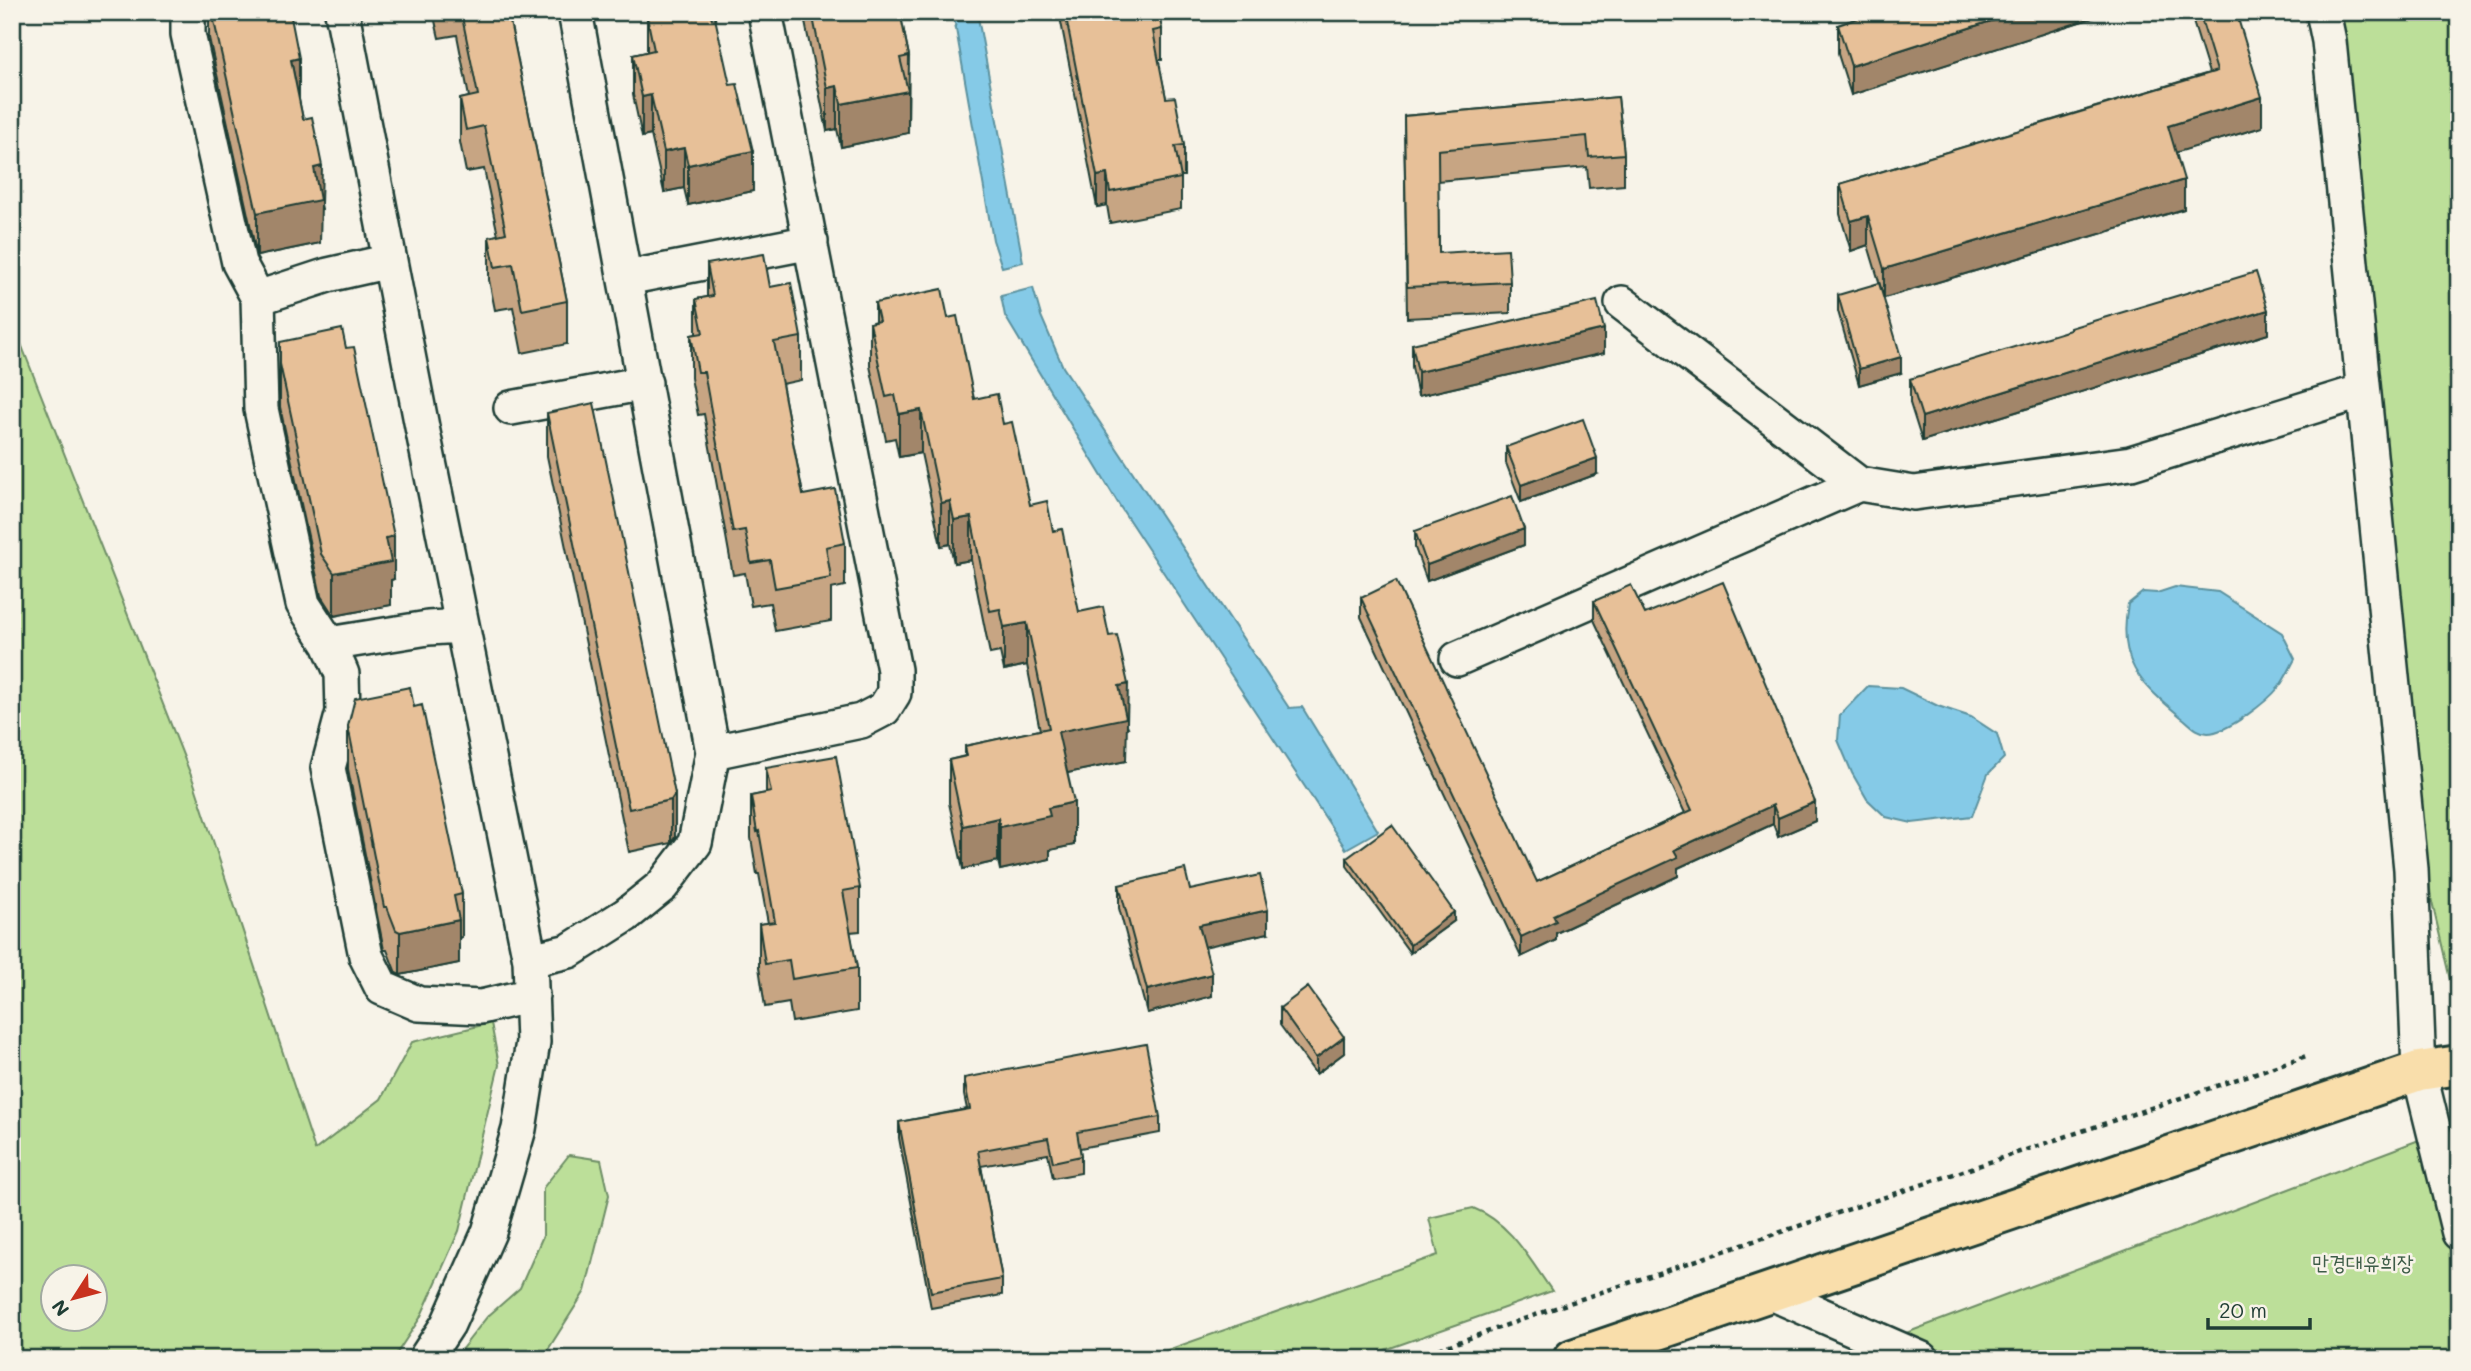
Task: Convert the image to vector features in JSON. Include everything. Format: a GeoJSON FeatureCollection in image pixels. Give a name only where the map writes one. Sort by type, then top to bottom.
{"type":"FeatureCollection","features":[{"type":"Feature","properties":{"kind":"main road"},"geometry":{"type":"LineString","coordinates":[[1573,1359],[2419,1071],[2459,1065]]}},
{"type":"Feature","properties":{"kind":"street"},"geometry":{"type":"LineString","coordinates":[[188,12],[188,34],[239,263],[258,298],[261,409],[303,604],[329,644],[342,674],[343,712],[328,768],[366,956],[382,988],[419,1004],[481,1007],[532,995]]}},
{"type":"Feature","properties":{"kind":"street"},"geometry":{"type":"LineString","coordinates":[[342,12],[530,961],[533,1042],[519,1129],[489,1232],[448,1324],[425,1359]]}},
{"type":"Feature","properties":{"kind":"street"},"geometry":{"type":"LineString","coordinates":[[530,961],[569,951],[626,915],[662,886],[695,843],[713,752],[575,12]]}},
{"type":"Feature","properties":{"kind":"street"},"geometry":{"type":"LineString","coordinates":[[713,752],[861,721],[884,709],[894,693],[894,670],[765,12]]}},
{"type":"Feature","properties":{"kind":"street"},"geometry":{"type":"LineString","coordinates":[[2323,12],[2329,41],[2411,869],[2419,1071],[2459,1233]]}},
{"type":"Feature","properties":{"kind":"street"},"geometry":{"type":"LineString","coordinates":[[626,278],[811,242]]}},
{"type":"Feature","properties":{"kind":"street"},"geometry":{"type":"LineString","coordinates":[[258,298],[328,275],[390,261]]}},
{"type":"Feature","properties":{"kind":"street"},"geometry":{"type":"LineString","coordinates":[[1622,303],[1859,484],[1914,493],[2131,463],[2363,391]]}},
{"type":"Feature","properties":{"kind":"street"},"geometry":{"type":"LineString","coordinates":[[511,408],[645,383]]}},
{"type":"Feature","properties":{"kind":"street"},"geometry":{"type":"LineString","coordinates":[[1457,659],[1859,484]]}},
{"type":"Feature","properties":{"kind":"street"},"geometry":{"type":"LineString","coordinates":[[329,644],[428,628],[462,626]]}},
{"type":"Feature","properties":{"kind":"street"},"geometry":{"type":"LineString","coordinates":[[1769,1292],[1922,1359]]}},
{"type":"Feature","properties":{"kind":"path"},"geometry":{"type":"LineString","coordinates":[[1410,1359],[1565,1304],[2309,1055]]}},
{"type":"Feature","properties":{"kind":"green space"},"geometry":{"type":"Polygon","coordinates":[[[2332,12],[2459,12],[2459,1018],[2431,898],[2332,12]]]}},
{"type":"Feature","properties":{"kind":"green space"},"geometry":{"type":"Polygon","coordinates":[[[12,321],[194,783],[315,1150],[381,1099],[412,1042],[491,1023],[499,1065],[459,1231],[420,1318],[393,1359],[12,1359],[12,321]]]}},
{"type":"Feature","properties":{"kind":"green space","name":"만경대유희장"},"geometry":{"type":"Polygon","coordinates":[[[2459,1125],[2459,1359],[1837,1359],[2459,1125]]]}},
{"type":"Feature","properties":{"kind":"green space"},"geometry":{"type":"Polygon","coordinates":[[[569,1155],[601,1160],[609,1195],[585,1291],[542,1359],[454,1359],[487,1317],[520,1288],[543,1236],[543,1188],[569,1155]]]}},
{"type":"Feature","properties":{"kind":"green space"},"geometry":{"type":"Polygon","coordinates":[[[1473,1208],[1486,1214],[1508,1232],[1552,1291],[1359,1359],[1142,1359],[1438,1255],[1429,1218],[1473,1208]]]}},
{"type":"Feature","properties":{"kind":"water"},"geometry":{"type":"Polygon","coordinates":[[[953,12],[977,12],[1023,262],[1002,267],[993,240],[953,12]]]}},
{"type":"Feature","properties":{"kind":"water"},"geometry":{"type":"Polygon","coordinates":[[[1033,288],[1041,316],[1063,367],[1289,708],[1302,707],[1378,831],[1346,849],[1121,508],[1005,316],[1001,296],[1033,288]]]}},
{"type":"Feature","properties":{"kind":"water"},"geometry":{"type":"Polygon","coordinates":[[[2175,587],[2218,592],[2282,633],[2295,659],[2279,687],[2266,701],[2246,716],[2216,732],[2204,733],[2197,730],[2153,693],[2129,656],[2125,624],[2128,604],[2143,592],[2157,593],[2175,587]]]}},
{"type":"Feature","properties":{"kind":"water"},"geometry":{"type":"Polygon","coordinates":[[[1868,686],[1901,688],[1938,706],[1971,717],[1997,734],[2004,758],[1988,774],[1972,816],[1912,823],[1886,817],[1867,799],[1838,740],[1840,715],[1868,686]]]}},
{"type":"Feature","properties":{"kind":"building"},"geometry":{"type":"Polygon","coordinates":[[[212,12],[290,12],[299,58],[291,60],[303,119],[312,117],[322,166],[314,168],[320,200],[257,213],[212,12]]]}},
{"type":"Feature","properties":{"kind":"building"},"geometry":{"type":"Polygon","coordinates":[[[461,12],[508,12],[567,301],[522,310],[513,264],[495,267],[489,237],[506,233],[484,126],[466,130],[460,99],[478,95],[461,12]]]}},
{"type":"Feature","properties":{"kind":"building"},"geometry":{"type":"Polygon","coordinates":[[[663,12],[710,12],[712,19],[715,18],[730,85],[737,84],[753,151],[688,165],[684,148],[664,152],[651,95],[642,97],[633,55],[654,50],[647,17],[663,12]]]}},
{"type":"Feature","properties":{"kind":"building"},"geometry":{"type":"Polygon","coordinates":[[[812,12],[900,12],[909,56],[900,58],[908,91],[841,104],[837,86],[827,88],[812,12]]]}},
{"type":"Feature","properties":{"kind":"building"},"geometry":{"type":"Polygon","coordinates":[[[1065,12],[1158,12],[1162,29],[1153,31],[1166,98],[1175,97],[1184,145],[1175,146],[1181,178],[1110,192],[1107,174],[1097,176],[1065,12]]]}},
{"type":"Feature","properties":{"kind":"building"},"geometry":{"type":"Polygon","coordinates":[[[1876,12],[2019,12],[1851,66],[1838,25],[1876,12]]]}},
{"type":"Feature","properties":{"kind":"building"},"geometry":{"type":"Polygon","coordinates":[[[2199,12],[2236,12],[2262,97],[2168,126],[2184,180],[1884,269],[1868,216],[1851,221],[1840,184],[2217,71],[2199,12]]]}},
{"type":"Feature","properties":{"kind":"building"},"geometry":{"type":"Polygon","coordinates":[[[1618,97],[1624,154],[1589,157],[1587,136],[1438,150],[1439,253],[1508,249],[1510,282],[1407,287],[1404,116],[1618,97]]]}},
{"type":"Feature","properties":{"kind":"building"},"geometry":{"type":"Polygon","coordinates":[[[764,254],[770,287],[791,283],[801,337],[774,342],[803,495],[835,489],[845,543],[826,547],[831,578],[775,588],[770,560],[751,563],[745,530],[733,532],[704,372],[698,372],[691,335],[703,333],[696,299],[713,296],[707,264],[764,254]]]}},
{"type":"Feature","properties":{"kind":"building"},"geometry":{"type":"Polygon","coordinates":[[[2256,272],[2268,310],[1922,417],[1910,379],[2256,272]]]}},
{"type":"Feature","properties":{"kind":"building"},"geometry":{"type":"Polygon","coordinates":[[[1879,283],[1901,357],[1859,369],[1838,295],[1879,283]]]}},
{"type":"Feature","properties":{"kind":"building"},"geometry":{"type":"Polygon","coordinates":[[[942,289],[948,318],[957,316],[974,399],[997,394],[1003,424],[1012,422],[1030,505],[1047,501],[1053,531],[1062,529],[1079,612],[1103,607],[1109,636],[1117,635],[1128,684],[1119,686],[1126,718],[1058,732],[1074,802],[1048,808],[1050,816],[1000,827],[998,818],[963,826],[949,760],[967,756],[965,746],[1049,728],[1027,623],[1004,627],[1000,609],[990,611],[971,517],[954,520],[950,501],[941,503],[921,410],[899,414],[895,395],[886,397],[870,323],[879,321],[875,303],[942,289]]]}},
{"type":"Feature","properties":{"kind":"building"},"geometry":{"type":"Polygon","coordinates":[[[1597,301],[1604,329],[1418,372],[1412,344],[1597,301]]]}},
{"type":"Feature","properties":{"kind":"building"},"geometry":{"type":"Polygon","coordinates":[[[342,329],[346,348],[354,347],[394,536],[386,538],[391,562],[334,573],[321,554],[280,364],[280,342],[342,329]]]}},
{"type":"Feature","properties":{"kind":"building"},"geometry":{"type":"Polygon","coordinates":[[[594,403],[675,794],[671,800],[629,809],[547,413],[594,403]]]}},
{"type":"Feature","properties":{"kind":"building"},"geometry":{"type":"Polygon","coordinates":[[[1583,419],[1597,458],[1521,485],[1506,447],[1583,419]]]}},
{"type":"Feature","properties":{"kind":"building"},"geometry":{"type":"Polygon","coordinates":[[[1512,496],[1524,529],[1427,565],[1415,531],[1512,496]]]}},
{"type":"Feature","properties":{"kind":"building"},"geometry":{"type":"Polygon","coordinates":[[[1396,581],[1537,882],[1692,810],[1594,601],[1631,585],[1645,614],[1723,582],[1815,802],[1778,818],[1773,805],[1674,850],[1678,857],[1553,915],[1556,921],[1521,937],[1361,598],[1396,581]]]}},
{"type":"Feature","properties":{"kind":"building"},"geometry":{"type":"Polygon","coordinates":[[[410,687],[414,707],[422,705],[462,894],[454,896],[459,920],[400,932],[396,930],[387,907],[384,907],[348,726],[355,698],[410,687]]]}},
{"type":"Feature","properties":{"kind":"building"},"geometry":{"type":"Polygon","coordinates":[[[836,756],[860,888],[843,891],[857,968],[792,979],[789,960],[765,964],[759,924],[775,922],[751,796],[771,792],[766,768],[836,756]]]}},
{"type":"Feature","properties":{"kind":"building"},"geometry":{"type":"Polygon","coordinates":[[[1392,825],[1454,912],[1410,945],[1347,858],[1392,825]]]}},
{"type":"Feature","properties":{"kind":"building"},"geometry":{"type":"Polygon","coordinates":[[[1185,869],[1190,890],[1260,875],[1268,910],[1199,925],[1212,974],[1147,990],[1119,885],[1185,869]]]}},
{"type":"Feature","properties":{"kind":"building"},"geometry":{"type":"Polygon","coordinates":[[[1308,987],[1344,1037],[1316,1058],[1280,1008],[1308,987]]]}},
{"type":"Feature","properties":{"kind":"building"},"geometry":{"type":"Polygon","coordinates":[[[1146,1044],[1160,1117],[1077,1132],[1081,1156],[1053,1162],[1048,1138],[978,1151],[1002,1279],[931,1292],[899,1122],[970,1109],[964,1078],[1146,1044]]]}},
{"type":"Feature","properties":{"kind":"tram line"},"geometry":{"type":"LineString","coordinates":[[1466,1359],[1510,1359]]}}]}
